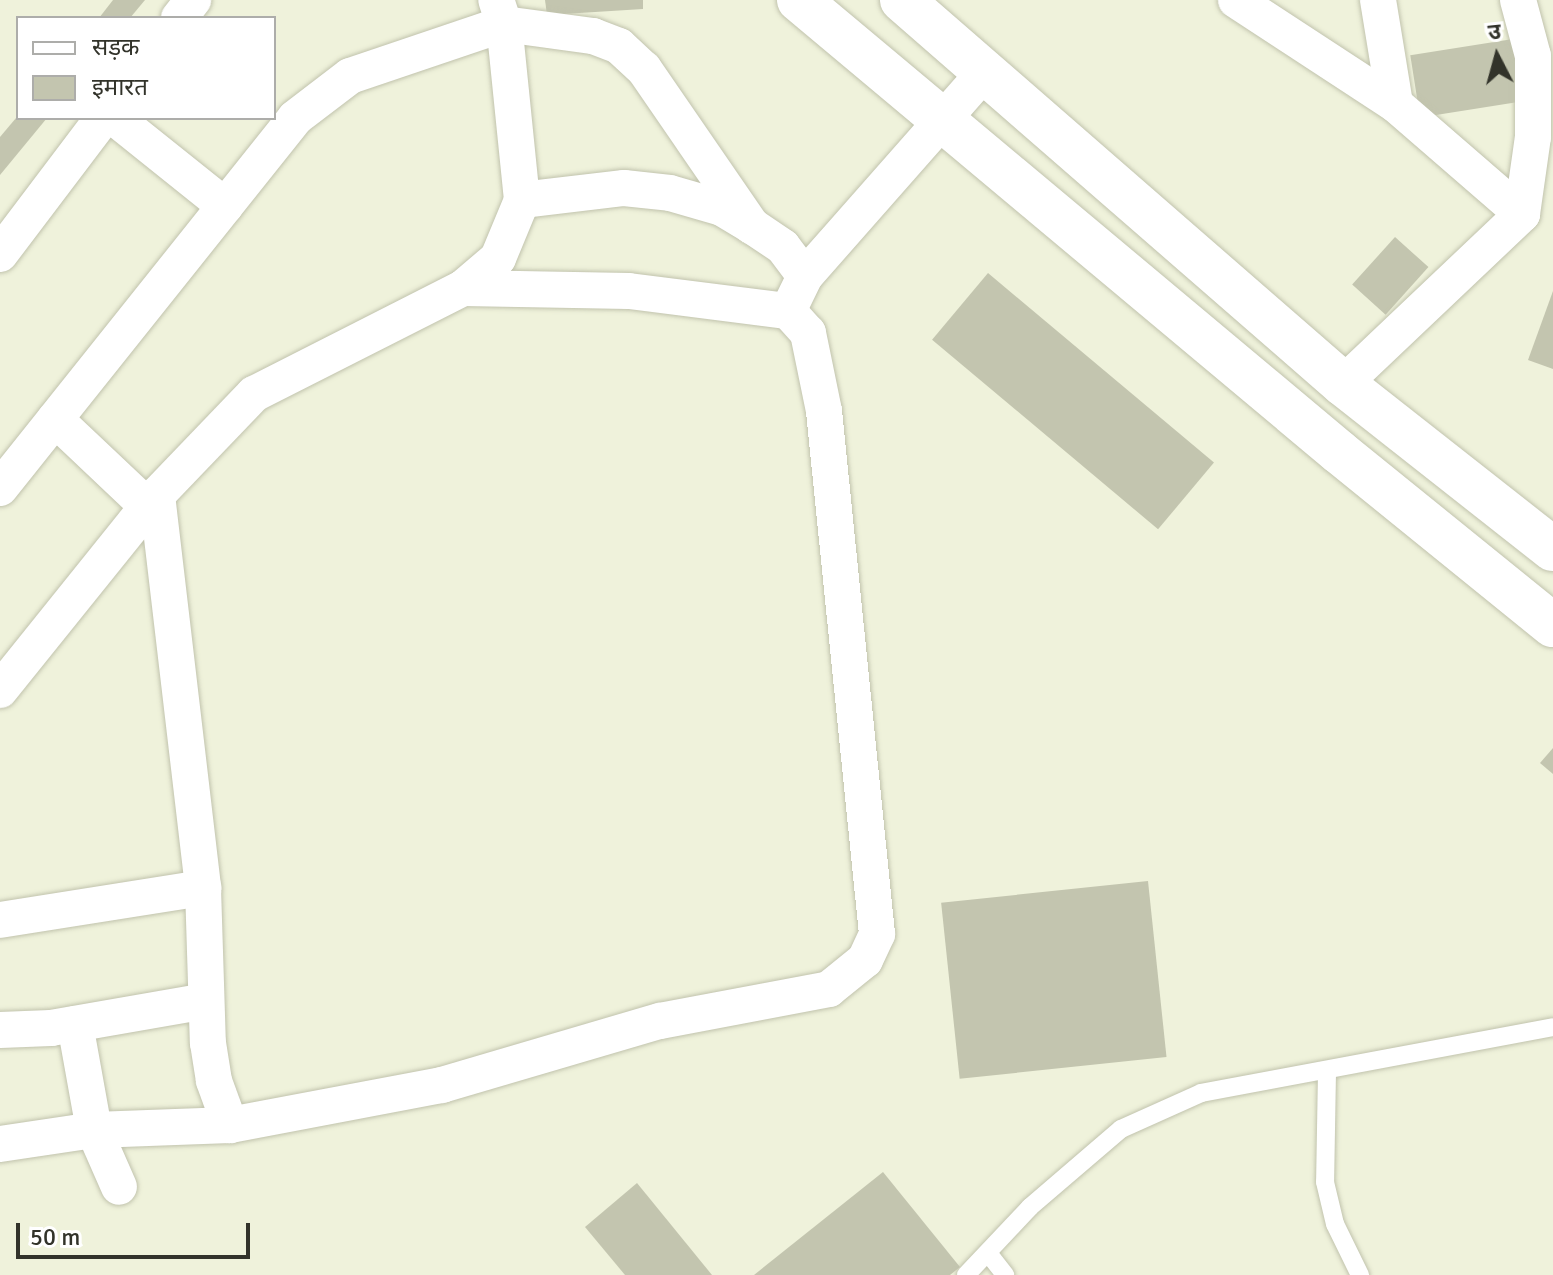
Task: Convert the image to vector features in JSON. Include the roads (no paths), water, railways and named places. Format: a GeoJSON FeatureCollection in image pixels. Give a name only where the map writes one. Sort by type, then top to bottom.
{"type":"FeatureCollection","features":[{"type":"Feature","properties":{"kind":"street"},"geometry":{"type":"LineString","coordinates":[[181,16],[193,0]]}},
{"type":"Feature","properties":{"kind":"street"},"geometry":{"type":"LineString","coordinates":[[799,0],[1553,625]]}},
{"type":"Feature","properties":{"kind":"street"},"geometry":{"type":"LineString","coordinates":[[902,0],[1343,384],[1553,549]]}},
{"type":"Feature","properties":{"kind":"street"},"geometry":{"type":"LineString","coordinates":[[1236,0],[1535,195]]}},
{"type":"Feature","properties":{"kind":"street"},"geometry":{"type":"LineString","coordinates":[[1378,0],[1395,104]]}},
{"type":"Feature","properties":{"kind":"street"},"geometry":{"type":"LineString","coordinates":[[1343,384],[1535,195],[1543,55],[1518,0]]}},
{"type":"Feature","properties":{"kind":"street"},"geometry":{"type":"LineString","coordinates":[[0,690],[153,502],[254,394],[463,288],[498,258],[522,200],[500,12]]}},
{"type":"Feature","properties":{"kind":"street"},"geometry":{"type":"LineString","coordinates":[[2,482],[295,118],[350,76],[500,12],[593,36],[619,46],[644,69],[752,226]]}},
{"type":"Feature","properties":{"kind":"street"},"geometry":{"type":"LineString","coordinates":[[788,311],[805,276],[986,71]]}},
{"type":"Feature","properties":{"kind":"street"},"geometry":{"type":"LineString","coordinates":[[0,254],[101,120]]}},
{"type":"Feature","properties":{"kind":"street"},"geometry":{"type":"LineString","coordinates":[[118,120],[225,206]]}},
{"type":"Feature","properties":{"kind":"street"},"geometry":{"type":"LineString","coordinates":[[522,200],[624,188],[655,191],[722,208],[783,247],[805,276]]}},
{"type":"Feature","properties":{"kind":"street"},"geometry":{"type":"LineString","coordinates":[[0,1144],[94,1130],[230,1125],[442,1085],[660,1021],[829,989],[865,960],[877,934],[824,411],[808,333],[788,311],[629,291],[463,288]]}},
{"type":"Feature","properties":{"kind":"street"},"geometry":{"type":"LineString","coordinates":[[55,419],[153,502],[203,888],[205,1001],[214,1081],[230,1125]]}},
{"type":"Feature","properties":{"kind":"street"},"geometry":{"type":"LineString","coordinates":[[0,920],[203,888]]}},
{"type":"Feature","properties":{"kind":"street"},"geometry":{"type":"LineString","coordinates":[[0,1030],[75,1024],[205,1001]]}},
{"type":"Feature","properties":{"kind":"street"},"geometry":{"type":"LineString","coordinates":[[75,1024],[94,1130],[119,1187]]}},
{"type":"Feature","properties":{"kind":"lane"},"geometry":{"type":"LineString","coordinates":[[966,1275],[1030,1207],[1121,1129],[1201,1093],[1327,1072],[1553,1027]]}},
{"type":"Feature","properties":{"kind":"lane"},"geometry":{"type":"LineString","coordinates":[[1327,1072],[1325,1182],[1335,1224],[1360,1275]]}},
{"type":"Feature","properties":{"kind":"lane"},"geometry":{"type":"LineString","coordinates":[[988,1253],[1005,1275]]}}]}
